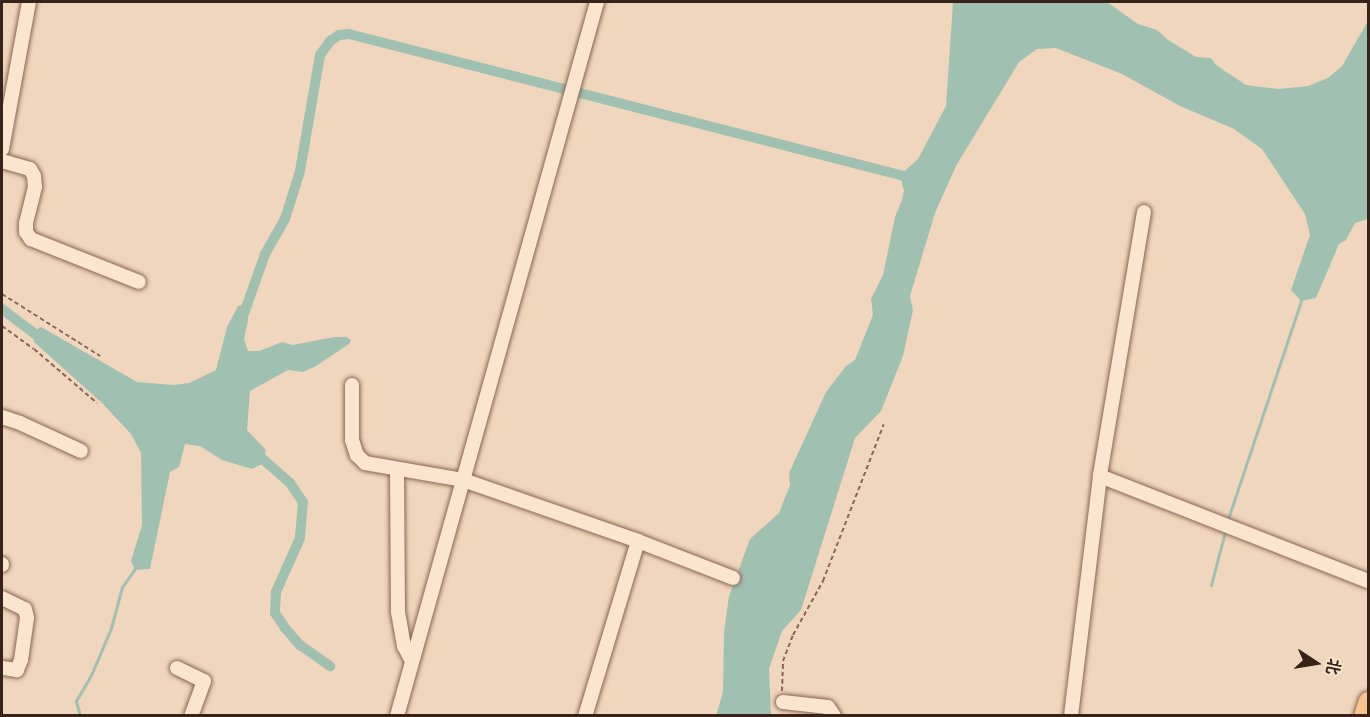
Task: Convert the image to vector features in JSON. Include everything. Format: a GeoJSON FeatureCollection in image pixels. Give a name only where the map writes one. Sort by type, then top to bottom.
{"type":"FeatureCollection","features":[{"type":"Feature","properties":{"kind":"street"},"geometry":{"type":"LineString","coordinates":[[2,149],[29,2]]}},
{"type":"Feature","properties":{"kind":"street"},"geometry":{"type":"LineString","coordinates":[[396,716],[597,2]]}},
{"type":"Feature","properties":{"kind":"street"},"geometry":{"type":"LineString","coordinates":[[2,161],[30,169],[34,176],[35,187],[26,223],[26,232],[31,239],[139,282]]}},
{"type":"Feature","properties":{"kind":"street"},"geometry":{"type":"LineString","coordinates":[[1071,716],[1100,476],[1144,212]]}},
{"type":"Feature","properties":{"kind":"street"},"geometry":{"type":"LineString","coordinates":[[352,385],[352,440],[357,455],[365,463],[463,480],[733,578]]}},
{"type":"Feature","properties":{"kind":"street"},"geometry":{"type":"LineString","coordinates":[[2,417],[81,451]]}},
{"type":"Feature","properties":{"kind":"street"},"geometry":{"type":"LineString","coordinates":[[397,470],[398,612],[404,646],[412,661]]}},
{"type":"Feature","properties":{"kind":"street"},"geometry":{"type":"LineString","coordinates":[[1100,476],[1368,580]]}},
{"type":"Feature","properties":{"kind":"street"},"geometry":{"type":"LineString","coordinates":[[585,716],[638,542]]}},
{"type":"Feature","properties":{"kind":"street"},"geometry":{"type":"LineString","coordinates":[[2,597],[25,609],[27,618],[21,660],[17,670],[2,668]]}},
{"type":"Feature","properties":{"kind":"street"},"geometry":{"type":"LineString","coordinates":[[177,668],[204,681],[191,716]]}},
{"type":"Feature","properties":{"kind":"street"},"geometry":{"type":"LineString","coordinates":[[783,702],[828,707],[834,716]]}},
{"type":"Feature","properties":{"kind":"path"},"geometry":{"type":"LineString","coordinates":[[2,294],[100,356]]}},
{"type":"Feature","properties":{"kind":"path"},"geometry":{"type":"LineString","coordinates":[[2,326],[34,349],[97,403]]}},
{"type":"Feature","properties":{"kind":"path"},"geometry":{"type":"LineString","coordinates":[[783,702],[781,681],[783,661],[793,635],[823,581],[884,424]]}},
{"type":"Feature","properties":{"kind":"shaded area"},"geometry":{"type":"Polygon","coordinates":[[[953,2],[1107,2],[1138,24],[1157,30],[1168,40],[1196,57],[1211,58],[1216,65],[1246,85],[1279,89],[1308,86],[1328,78],[1342,66],[1368,21],[1368,219],[1355,223],[1346,240],[1339,244],[1316,298],[1301,301],[1291,290],[1310,235],[1305,214],[1262,149],[1234,129],[1180,106],[1122,74],[1056,48],[1037,49],[1019,62],[956,166],[935,213],[910,296],[913,310],[903,356],[881,411],[855,438],[801,610],[782,631],[769,669],[771,715],[716,716],[723,692],[724,632],[729,596],[750,539],[779,513],[790,485],[789,473],[826,392],[846,366],[855,360],[873,315],[871,299],[883,275],[895,217],[902,200],[904,191],[900,175],[918,159],[946,106],[953,2]]]}},
{"type":"Feature","properties":{"kind":"shaded area"},"geometry":{"type":"Polygon","coordinates":[[[246,305],[248,320],[244,339],[248,351],[259,351],[282,342],[293,345],[334,337],[346,337],[351,340],[349,344],[316,366],[303,372],[288,370],[250,391],[247,430],[265,449],[266,462],[252,469],[222,460],[200,446],[185,444],[179,467],[170,472],[150,569],[135,570],[131,561],[142,525],[141,453],[131,434],[102,403],[34,342],[32,332],[41,327],[137,382],[174,385],[189,383],[216,370],[227,327],[238,306],[246,305]]]}},
{"type":"Feature","properties":{"kind":"waterway"},"geometry":{"type":"LineString","coordinates":[[242,319],[265,254],[285,219],[300,171],[320,55],[330,41],[339,35],[349,34],[912,178]]}},
{"type":"Feature","properties":{"kind":"waterway"},"geometry":{"type":"LineString","coordinates":[[1227,522],[1302,298]]}},
{"type":"Feature","properties":{"kind":"waterway"},"geometry":{"type":"LineString","coordinates":[[2,309],[43,340]]}},
{"type":"Feature","properties":{"kind":"waterway"},"geometry":{"type":"LineString","coordinates":[[257,454],[290,483],[303,502],[300,538],[276,592],[275,613],[300,645],[330,666]]}},
{"type":"Feature","properties":{"kind":"waterway"},"geometry":{"type":"LineString","coordinates":[[1211,585],[1226,528]]}},
{"type":"Feature","properties":{"kind":"waterway"},"geometry":{"type":"LineString","coordinates":[[80,716],[76,701],[92,673],[111,628],[122,587],[136,567]]}}]}
